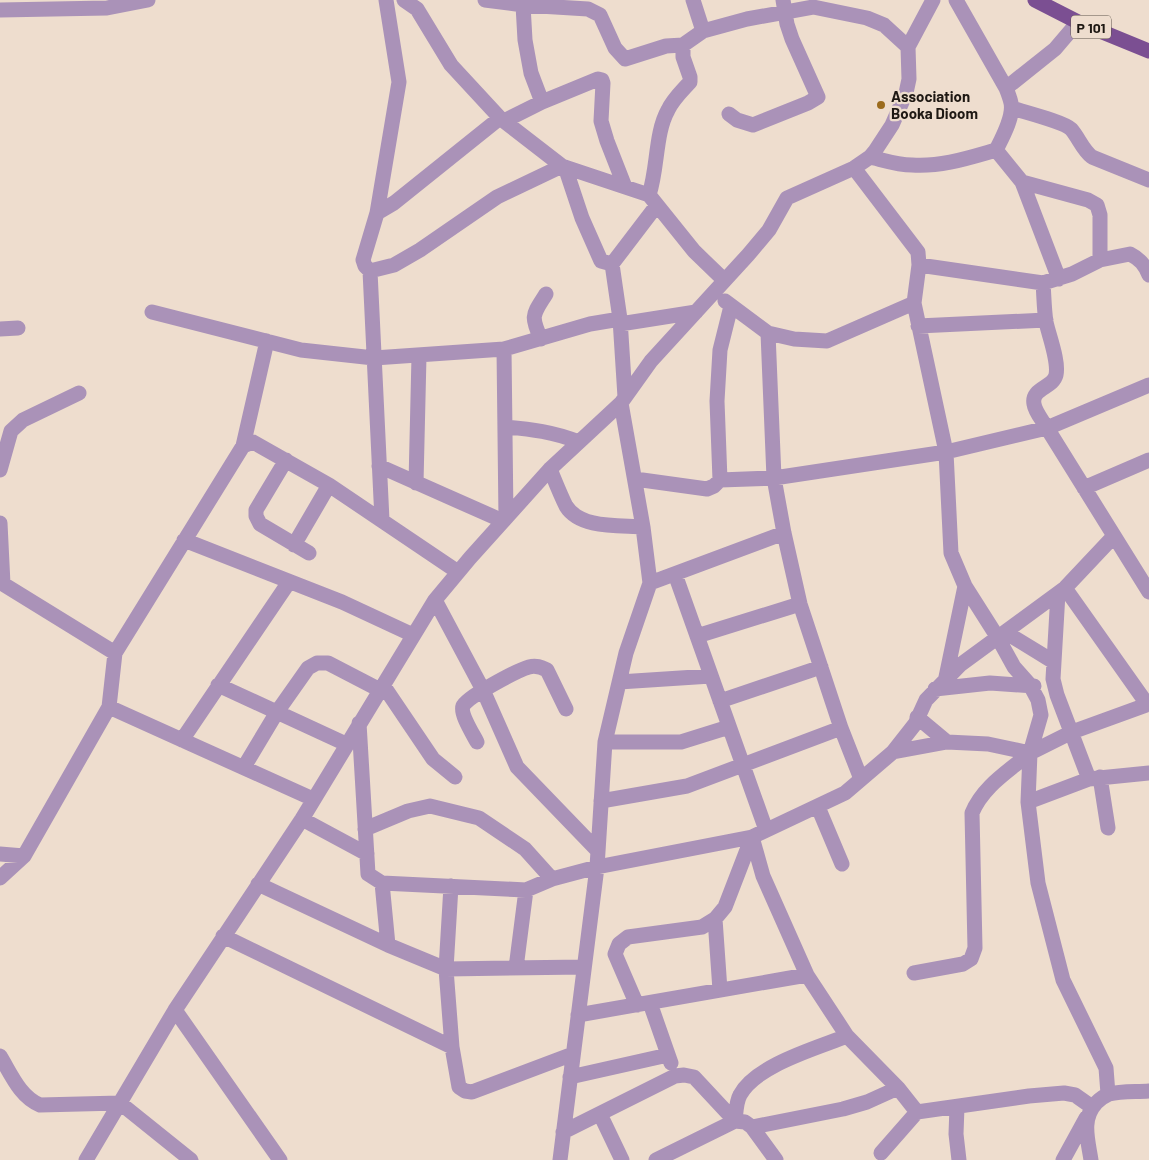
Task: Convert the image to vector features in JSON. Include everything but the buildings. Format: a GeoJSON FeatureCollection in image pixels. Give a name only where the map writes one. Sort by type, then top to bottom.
{"type":"FeatureCollection","features":[{"type":"Feature","properties":{"kind":"main road","name":"P 101"},"geometry":{"type":"LineString","coordinates":[[1035,0],[1078,22],[1149,51]]}},
{"type":"Feature","properties":{"kind":"street"},"geometry":{"type":"LineString","coordinates":[[0,10],[107,8],[148,0]]}},
{"type":"Feature","properties":{"kind":"street"},"geometry":{"type":"LineString","coordinates":[[382,520],[370,271],[362,260],[377,213],[399,82],[386,0]]}},
{"type":"Feature","properties":{"kind":"street"},"geometry":{"type":"LineString","coordinates":[[404,0],[417,9],[451,65],[502,120],[564,166],[625,187],[653,200],[720,286],[731,306],[768,333],[794,339],[827,341],[914,303]]}},
{"type":"Feature","properties":{"kind":"street"},"geometry":{"type":"LineString","coordinates":[[485,0],[523,5],[587,4],[600,15],[614,48],[625,59],[666,46],[683,45],[703,31],[747,19],[784,6],[814,7],[866,18],[884,25],[908,46]]}},
{"type":"Feature","properties":{"kind":"street"},"geometry":{"type":"LineString","coordinates":[[693,0],[703,31]]}},
{"type":"Feature","properties":{"kind":"street"},"geometry":{"type":"LineString","coordinates":[[86,1160],[175,1010],[302,819],[312,799],[435,600],[550,469],[623,400],[651,361],[748,256],[769,230],[787,198],[854,168],[870,157],[892,125],[906,93],[909,79],[908,46],[932,0]]}},
{"type":"Feature","properties":{"kind":"street"},"geometry":{"type":"LineString","coordinates":[[870,157],[910,165],[931,166],[964,160],[996,150],[1005,131],[1012,108],[1006,88],[956,0]]}},
{"type":"Feature","properties":{"kind":"street"},"geometry":{"type":"LineString","coordinates":[[523,5],[525,40],[531,73],[542,102]]}},
{"type":"Feature","properties":{"kind":"street"},"geometry":{"type":"LineString","coordinates":[[730,114],[737,120],[753,125],[808,103],[818,97],[792,39],[784,6]]}},
{"type":"Feature","properties":{"kind":"street"},"geometry":{"type":"LineString","coordinates":[[1006,88],[1055,49],[1078,22]]}},
{"type":"Feature","properties":{"kind":"street"},"geometry":{"type":"LineString","coordinates":[[560,1160],[597,867],[606,742],[626,653],[650,583],[623,400],[620,322],[612,264],[653,200],[662,128],[667,111],[690,82],[683,57],[683,45]]}},
{"type":"Feature","properties":{"kind":"street"},"geometry":{"type":"LineString","coordinates":[[377,213],[394,203],[502,120],[598,79],[602,80],[603,83],[601,121],[625,187]]}},
{"type":"Feature","properties":{"kind":"street"},"geometry":{"type":"LineString","coordinates":[[1012,108],[1067,126],[1075,134],[1085,151],[1092,157],[1149,180]]}},
{"type":"Feature","properties":{"kind":"street"},"geometry":{"type":"LineString","coordinates":[[996,150],[1022,182],[1059,280]]}},
{"type":"Feature","properties":{"kind":"street"},"geometry":{"type":"LineString","coordinates":[[370,271],[394,265],[420,250],[497,197],[564,166]]}},
{"type":"Feature","properties":{"kind":"street"},"geometry":{"type":"LineString","coordinates":[[564,166],[582,218],[601,261],[612,264]]}},
{"type":"Feature","properties":{"kind":"street"},"geometry":{"type":"LineString","coordinates":[[854,168],[916,248],[919,265],[914,303],[946,452],[951,552],[965,586],[1002,635],[1014,667],[1030,685],[1038,700],[1041,715],[1030,753],[1028,802],[1038,883],[1063,980],[1106,1068],[1108,1094]]}},
{"type":"Feature","properties":{"kind":"street"},"geometry":{"type":"LineString","coordinates":[[1022,182],[1088,200],[1097,206],[1100,215],[1100,260]]}},
{"type":"Feature","properties":{"kind":"street"},"geometry":{"type":"LineString","coordinates":[[919,265],[1043,283],[1059,280],[1080,272],[1100,260],[1130,254],[1139,259],[1149,275]]}},
{"type":"Feature","properties":{"kind":"street"},"geometry":{"type":"LineString","coordinates":[[1043,283],[1046,320],[1056,366],[1056,375],[1052,382],[1038,391],[1034,398],[1034,405],[1149,592]]}},
{"type":"Feature","properties":{"kind":"street"},"geometry":{"type":"LineString","coordinates":[[540,339],[533,320],[546,294]]}},
{"type":"Feature","properties":{"kind":"street"},"geometry":{"type":"LineString","coordinates":[[720,480],[717,401],[720,350],[731,306]]}},
{"type":"Feature","properties":{"kind":"street"},"geometry":{"type":"LineString","coordinates":[[152,312],[300,350],[374,358],[504,349],[590,324],[696,312]]}},
{"type":"Feature","properties":{"kind":"street"},"geometry":{"type":"LineString","coordinates":[[918,326],[1046,320]]}},
{"type":"Feature","properties":{"kind":"street"},"geometry":{"type":"LineString","coordinates":[[0,329],[18,328]]}},
{"type":"Feature","properties":{"kind":"street"},"geometry":{"type":"LineString","coordinates":[[768,333],[774,478],[784,533],[800,604],[841,728],[861,779]]}},
{"type":"Feature","properties":{"kind":"street"},"geometry":{"type":"LineString","coordinates":[[0,878],[24,856],[109,707],[115,653],[243,446],[266,341]]}},
{"type":"Feature","properties":{"kind":"street"},"geometry":{"type":"LineString","coordinates":[[504,349],[505,519]]}},
{"type":"Feature","properties":{"kind":"street"},"geometry":{"type":"LineString","coordinates":[[416,483],[419,356]]}},
{"type":"Feature","properties":{"kind":"street"},"geometry":{"type":"LineString","coordinates":[[635,479],[707,489],[714,486],[720,480],[774,478],[946,452],[1047,428],[1149,385]]}},
{"type":"Feature","properties":{"kind":"street"},"geometry":{"type":"LineString","coordinates":[[1,464],[11,431],[23,420],[79,393]]}},
{"type":"Feature","properties":{"kind":"street"},"geometry":{"type":"LineString","coordinates":[[505,427],[528,428],[558,434],[579,442]]}},
{"type":"Feature","properties":{"kind":"street"},"geometry":{"type":"LineString","coordinates":[[243,446],[253,442],[329,485],[458,572]]}},
{"type":"Feature","properties":{"kind":"street"},"geometry":{"type":"LineString","coordinates":[[286,460],[256,510],[256,516],[260,524],[309,554]]}},
{"type":"Feature","properties":{"kind":"street"},"geometry":{"type":"LineString","coordinates":[[1084,488],[1149,460]]}},
{"type":"Feature","properties":{"kind":"street"},"geometry":{"type":"LineString","coordinates":[[379,466],[505,519]]}},
{"type":"Feature","properties":{"kind":"street"},"geometry":{"type":"LineString","coordinates":[[550,469],[567,508],[579,518],[592,523],[643,527]]}},
{"type":"Feature","properties":{"kind":"street"},"geometry":{"type":"LineString","coordinates":[[294,545],[329,485]]}},
{"type":"Feature","properties":{"kind":"street"},"geometry":{"type":"LineString","coordinates":[[0,524],[2,585],[115,653]]}},
{"type":"Feature","properties":{"kind":"street"},"geometry":{"type":"LineString","coordinates":[[650,583],[784,533]]}},
{"type":"Feature","properties":{"kind":"street"},"geometry":{"type":"LineString","coordinates":[[359,723],[368,874],[382,883],[526,890],[552,880],[597,867],[752,837],[845,793],[893,752],[909,733],[926,700],[946,677],[1061,591],[1114,536]]}},
{"type":"Feature","properties":{"kind":"street"},"geometry":{"type":"LineString","coordinates":[[184,540],[342,602],[413,636]]}},
{"type":"Feature","properties":{"kind":"street"},"geometry":{"type":"LineString","coordinates":[[675,574],[766,830]]}},
{"type":"Feature","properties":{"kind":"street"},"geometry":{"type":"LineString","coordinates":[[182,740],[289,582]]}},
{"type":"Feature","properties":{"kind":"street"},"geometry":{"type":"LineString","coordinates":[[946,677],[965,586]]}},
{"type":"Feature","properties":{"kind":"street"},"geometry":{"type":"LineString","coordinates":[[1061,591],[1053,679],[1057,695],[1072,732],[1095,778],[1108,828]]}},
{"type":"Feature","properties":{"kind":"street"},"geometry":{"type":"LineString","coordinates":[[914,972],[963,964],[971,959],[975,948],[972,813],[977,801],[986,789],[1030,753],[1072,732],[1148,704],[1061,591]]}},
{"type":"Feature","properties":{"kind":"street"},"geometry":{"type":"LineString","coordinates":[[435,600],[483,690],[517,767],[598,851]]}},
{"type":"Feature","properties":{"kind":"street"},"geometry":{"type":"LineString","coordinates":[[697,636],[800,604]]}},
{"type":"Feature","properties":{"kind":"street"},"geometry":{"type":"LineString","coordinates":[[1002,635],[1054,662]]}},
{"type":"Feature","properties":{"kind":"street"},"geometry":{"type":"LineString","coordinates":[[244,767],[277,712],[308,668],[317,663],[328,663],[381,688],[433,759],[455,777]]}},
{"type":"Feature","properties":{"kind":"street"},"geometry":{"type":"LineString","coordinates":[[477,742],[462,712],[467,700],[529,667],[538,666],[547,670],[566,709]]}},
{"type":"Feature","properties":{"kind":"street"},"geometry":{"type":"LineString","coordinates":[[720,701],[820,667]]}},
{"type":"Feature","properties":{"kind":"street"},"geometry":{"type":"LineString","coordinates":[[619,682],[711,676]]}},
{"type":"Feature","properties":{"kind":"street"},"geometry":{"type":"LineString","coordinates":[[935,689],[990,683],[1030,685],[1057,695]]}},
{"type":"Feature","properties":{"kind":"street"},"geometry":{"type":"LineString","coordinates":[[218,685],[346,744]]}},
{"type":"Feature","properties":{"kind":"street"},"geometry":{"type":"LineString","coordinates":[[109,707],[312,799]]}},
{"type":"Feature","properties":{"kind":"street"},"geometry":{"type":"LineString","coordinates":[[917,718],[947,742]]}},
{"type":"Feature","properties":{"kind":"street"},"geometry":{"type":"LineString","coordinates":[[606,742],[681,742],[729,727]]}},
{"type":"Feature","properties":{"kind":"street"},"geometry":{"type":"LineString","coordinates":[[602,801],[687,786],[841,728]]}},
{"type":"Feature","properties":{"kind":"street"},"geometry":{"type":"LineString","coordinates":[[893,752],[947,742],[988,744],[1030,753]]}},
{"type":"Feature","properties":{"kind":"street"},"geometry":{"type":"LineString","coordinates":[[1028,802],[1095,778],[1149,773]]}},
{"type":"Feature","properties":{"kind":"street"},"geometry":{"type":"LineString","coordinates":[[365,829],[408,811],[430,806],[479,818],[525,849],[552,880]]}},
{"type":"Feature","properties":{"kind":"street"},"geometry":{"type":"LineString","coordinates":[[818,807],[842,864]]}},
{"type":"Feature","properties":{"kind":"street"},"geometry":{"type":"LineString","coordinates":[[302,819],[367,854]]}},
{"type":"Feature","properties":{"kind":"street"},"geometry":{"type":"LineString","coordinates":[[675,1076],[668,1055],[644,1004],[615,954],[619,944],[628,937],[702,927],[715,919],[725,907],[752,837]]}},
{"type":"Feature","properties":{"kind":"street"},"geometry":{"type":"LineString","coordinates":[[752,837],[763,876],[807,975],[847,1036],[898,1088],[917,1112]]}},
{"type":"Feature","properties":{"kind":"street"},"geometry":{"type":"LineString","coordinates":[[0,854],[24,856]]}},
{"type":"Feature","properties":{"kind":"street"},"geometry":{"type":"LineString","coordinates":[[382,883],[388,945]]}},
{"type":"Feature","properties":{"kind":"street"},"geometry":{"type":"LineString","coordinates":[[258,884],[388,945],[446,969],[584,967]]}},
{"type":"Feature","properties":{"kind":"street"},"geometry":{"type":"LineString","coordinates":[[451,886],[446,969],[452,1047],[458,1087],[472,1092],[573,1054]]}},
{"type":"Feature","properties":{"kind":"street"},"geometry":{"type":"LineString","coordinates":[[516,968],[526,890]]}},
{"type":"Feature","properties":{"kind":"street"},"geometry":{"type":"LineString","coordinates":[[715,919],[720,990]]}},
{"type":"Feature","properties":{"kind":"street"},"geometry":{"type":"LineString","coordinates":[[223,936],[452,1047]]}},
{"type":"Feature","properties":{"kind":"street"},"geometry":{"type":"LineString","coordinates":[[578,1016],[807,975]]}},
{"type":"Feature","properties":{"kind":"street"},"geometry":{"type":"LineString","coordinates":[[175,1010],[280,1160]]}},
{"type":"Feature","properties":{"kind":"street"},"geometry":{"type":"LineString","coordinates":[[735,1121],[740,1095],[752,1080],[771,1066],[847,1036]]}},
{"type":"Feature","properties":{"kind":"street"},"geometry":{"type":"LineString","coordinates":[[570,1078],[668,1055]]}},
{"type":"Feature","properties":{"kind":"street"},"geometry":{"type":"LineString","coordinates":[[0,1056],[25,1096],[40,1105],[120,1103],[191,1160]]}},
{"type":"Feature","properties":{"kind":"street"},"geometry":{"type":"LineString","coordinates":[[563,1132],[675,1076],[684,1075],[694,1077],[735,1121]]}},
{"type":"Feature","properties":{"kind":"street"},"geometry":{"type":"LineString","coordinates":[[752,1127],[843,1109],[867,1102],[898,1088]]}},
{"type":"Feature","properties":{"kind":"street"},"geometry":{"type":"LineString","coordinates":[[1062,1160],[1090,1112],[1100,1100],[1108,1094],[1149,1091]]}},
{"type":"Feature","properties":{"kind":"street"},"geometry":{"type":"LineString","coordinates":[[879,1158],[917,1112],[1029,1096],[1064,1093],[1075,1095],[1090,1112]]}},
{"type":"Feature","properties":{"kind":"street"},"geometry":{"type":"LineString","coordinates":[[957,1107],[956,1134],[959,1160]]}},
{"type":"Feature","properties":{"kind":"street"},"geometry":{"type":"LineString","coordinates":[[1090,1112],[1086,1126],[1091,1160]]}},
{"type":"Feature","properties":{"kind":"street"},"geometry":{"type":"LineString","coordinates":[[600,1114],[622,1160]]}},
{"type":"Feature","properties":{"kind":"street"},"geometry":{"type":"LineString","coordinates":[[656,1160],[735,1121],[744,1122],[752,1127],[776,1160]]}},
{"type":"Feature","properties":{"kind":"place","name":"Association Booka Dioom"},"geometry":{"type":"Point","coordinates":[881,105]}}]}
